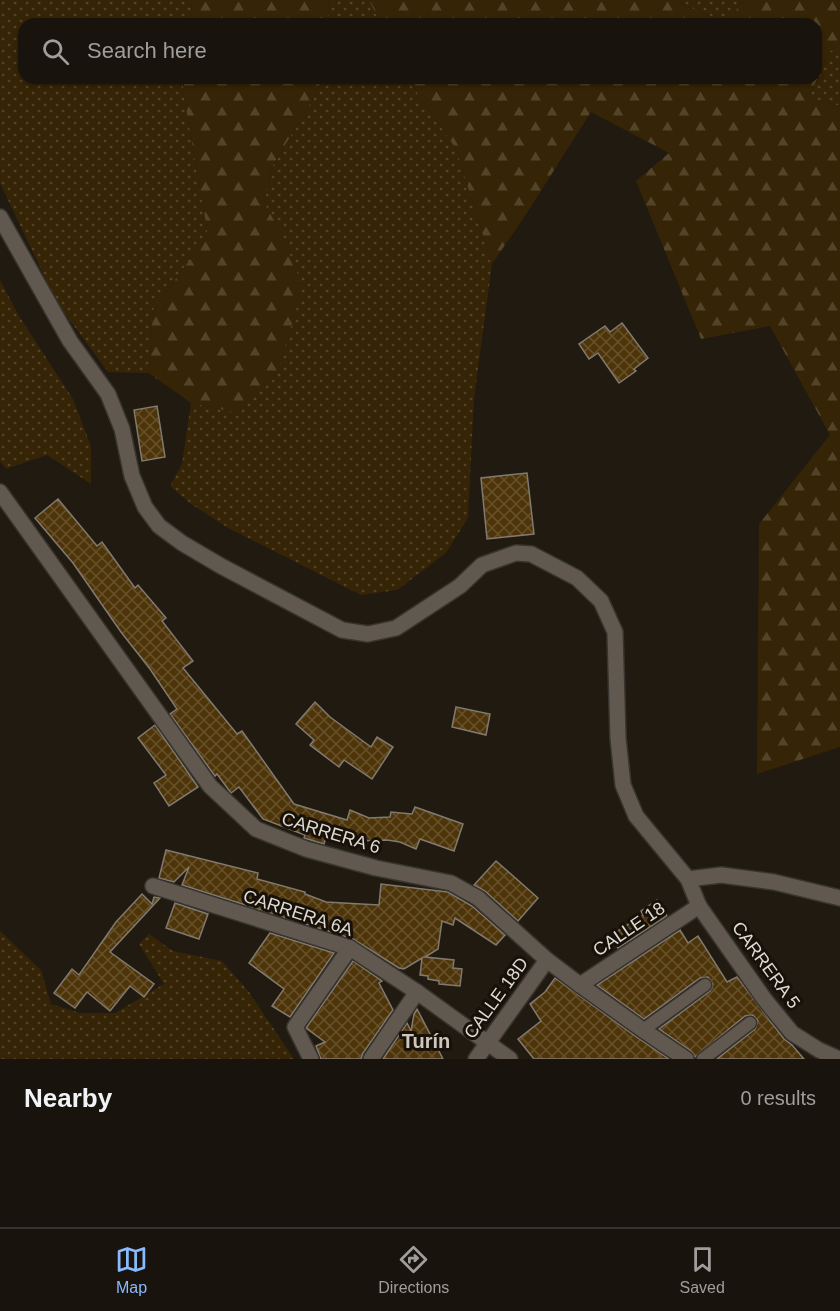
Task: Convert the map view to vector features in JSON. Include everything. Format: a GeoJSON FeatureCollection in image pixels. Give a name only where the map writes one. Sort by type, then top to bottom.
{"type":"FeatureCollection","features":[{"type":"Feature","properties":{"kind":"street","name":"CARRERA 5"},"geometry":{"type":"LineString","coordinates":[[0,217],[70,341],[108,394],[122,429],[132,476],[145,507],[159,526],[182,543],[342,630],[368,634],[396,628],[459,586],[482,565],[516,553],[531,554],[577,578],[602,601],[615,632],[618,738],[623,785],[636,816],[688,879],[699,906],[778,1017],[815,1054],[839,1059]]}},
{"type":"Feature","properties":{"kind":"street","name":"CARRERA 6"},"geometry":{"type":"LineString","coordinates":[[0,492],[210,786],[256,829],[306,849],[366,866],[451,883],[478,898],[580,985],[686,1059]]}},
{"type":"Feature","properties":{"kind":"street"},"geometry":{"type":"LineString","coordinates":[[688,879],[721,875],[774,882],[840,898]]}},
{"type":"Feature","properties":{"kind":"street","name":"CARRERA 6A"},"geometry":{"type":"LineString","coordinates":[[153,886],[350,948],[417,992],[510,1059]]}},
{"type":"Feature","properties":{"kind":"street","name":"CALLE 18"},"geometry":{"type":"LineString","coordinates":[[580,985],[699,906]]}},
{"type":"Feature","properties":{"kind":"street"},"geometry":{"type":"LineString","coordinates":[[311,1059],[295,1027],[350,948]]}},
{"type":"Feature","properties":{"kind":"street","name":"CALLE 18D"},"geometry":{"type":"LineString","coordinates":[[476,1059],[548,960]]}},
{"type":"Feature","properties":{"kind":"street"},"geometry":{"type":"LineString","coordinates":[[371,1059],[417,992]]}},
{"type":"Feature","properties":{"kind":"lane"},"geometry":{"type":"LineString","coordinates":[[642,1030],[705,985]]}},
{"type":"Feature","properties":{"kind":"lane"},"geometry":{"type":"LineString","coordinates":[[703,1059],[750,1023]]}},
{"type":"Feature","properties":{"kind":"green space"},"geometry":{"type":"Polygon","coordinates":[[[0,0],[192,0],[190,18],[18,18],[18,84],[184,84],[208,235],[153,310],[149,373],[108,372],[57,303],[0,183],[0,0]]]}},
{"type":"Feature","properties":{"kind":"green space"},"geometry":{"type":"Polygon","coordinates":[[[192,0],[330,0],[328,18],[190,18],[192,0]]]}},
{"type":"Feature","properties":{"kind":"green space"},"geometry":{"type":"Polygon","coordinates":[[[330,0],[369,0],[378,18],[328,18],[330,0]]]}},
{"type":"Feature","properties":{"kind":"green space"},"geometry":{"type":"Polygon","coordinates":[[[369,0],[672,0],[715,18],[378,18],[369,0]]]}},
{"type":"Feature","properties":{"kind":"green space"},"geometry":{"type":"Polygon","coordinates":[[[672,0],[741,0],[733,18],[716,18],[672,0]]]}},
{"type":"Feature","properties":{"kind":"green space"},"geometry":{"type":"Polygon","coordinates":[[[741,0],[840,0],[840,44],[828,53],[822,67],[822,18],[733,18],[741,0]]]}},
{"type":"Feature","properties":{"kind":"green space"},"geometry":{"type":"Polygon","coordinates":[[[840,44],[840,106],[809,98],[815,84],[822,84],[822,67],[828,53],[840,44]]]}},
{"type":"Feature","properties":{"kind":"green space"},"geometry":{"type":"Polygon","coordinates":[[[184,84],[319,84],[319,89],[273,165],[264,203],[281,232],[303,287],[276,377],[234,412],[191,403],[149,373],[153,310],[208,235],[184,84]]]}},
{"type":"Feature","properties":{"kind":"green space"},"geometry":{"type":"Polygon","coordinates":[[[319,84],[411,84],[456,149],[492,264],[474,398],[468,518],[446,553],[397,590],[361,595],[228,528],[191,504],[170,486],[182,464],[191,403],[234,412],[281,232],[264,203],[273,165],[319,89],[319,84]]]}},
{"type":"Feature","properties":{"kind":"green space"},"geometry":{"type":"Polygon","coordinates":[[[411,84],[815,84],[809,98],[840,106],[840,747],[757,774],[759,524],[830,435],[770,326],[701,339],[636,181],[669,153],[591,112],[492,264],[456,149],[411,84]]]}},
{"type":"Feature","properties":{"kind":"green space"},"geometry":{"type":"Polygon","coordinates":[[[0,280],[19,316],[73,399],[91,446],[91,484],[47,455],[6,469],[0,461],[0,280]]]}},
{"type":"Feature","properties":{"kind":"green space"},"geometry":{"type":"Polygon","coordinates":[[[0,931],[41,970],[51,1004],[80,1013],[115,1013],[164,984],[139,944],[149,934],[173,951],[222,961],[249,992],[294,1059],[0,1059],[0,931]]]}},
{"type":"Feature","properties":{"kind":"building"},"geometry":{"type":"Polygon","coordinates":[[[622,323],[648,358],[634,369],[636,371],[619,383],[598,353],[589,359],[579,344],[605,326],[610,332],[622,323]]]}},
{"type":"Feature","properties":{"kind":"building"},"geometry":{"type":"Polygon","coordinates":[[[157,406],[165,457],[142,461],[134,410],[157,406]]]}},
{"type":"Feature","properties":{"kind":"building"},"geometry":{"type":"Polygon","coordinates":[[[527,473],[534,534],[487,539],[481,478],[527,473]]]}},
{"type":"Feature","properties":{"kind":"building"},"geometry":{"type":"Polygon","coordinates":[[[58,499],[97,546],[102,542],[135,588],[138,585],[166,618],[162,621],[193,661],[183,668],[237,734],[242,731],[294,804],[347,820],[350,810],[369,818],[390,817],[391,812],[412,814],[415,807],[463,824],[454,851],[420,839],[416,849],[400,842],[387,840],[355,841],[354,845],[327,834],[324,844],[304,838],[305,835],[263,819],[239,787],[231,793],[217,774],[215,776],[170,714],[177,709],[150,669],[73,563],[35,518],[58,499]]]}},
{"type":"Feature","properties":{"kind":"building"},"geometry":{"type":"Polygon","coordinates":[[[315,702],[330,717],[371,747],[377,737],[393,747],[372,779],[344,760],[339,767],[310,745],[314,740],[296,724],[315,702]]]}},
{"type":"Feature","properties":{"kind":"building"},"geometry":{"type":"Polygon","coordinates":[[[456,707],[490,714],[486,735],[452,727],[456,707]]]}},
{"type":"Feature","properties":{"kind":"building"},"geometry":{"type":"Polygon","coordinates":[[[155,725],[198,787],[169,806],[154,783],[166,775],[138,738],[155,725]]]}},
{"type":"Feature","properties":{"kind":"building"},"geometry":{"type":"Polygon","coordinates":[[[166,850],[258,873],[257,879],[305,892],[305,894],[326,902],[379,905],[381,884],[448,892],[472,906],[505,935],[496,945],[455,918],[453,925],[442,921],[438,949],[425,957],[454,960],[453,968],[462,969],[460,986],[439,984],[439,981],[420,975],[422,958],[404,969],[399,968],[353,939],[182,885],[189,867],[174,882],[159,878],[166,850]]]}},
{"type":"Feature","properties":{"kind":"building"},"geometry":{"type":"Polygon","coordinates":[[[496,861],[538,898],[518,921],[485,891],[474,885],[496,861]]]}},
{"type":"Feature","properties":{"kind":"building"},"geometry":{"type":"Polygon","coordinates":[[[142,894],[152,904],[154,897],[160,898],[110,952],[154,984],[144,997],[130,986],[110,1011],[87,992],[75,1008],[54,993],[72,969],[79,975],[116,922],[142,894]]]}},
{"type":"Feature","properties":{"kind":"building"},"geometry":{"type":"Polygon","coordinates":[[[657,900],[667,916],[618,948],[610,936],[643,915],[641,911],[657,900]]]}},
{"type":"Feature","properties":{"kind":"building"},"geometry":{"type":"Polygon","coordinates":[[[175,903],[208,914],[199,939],[166,928],[175,903]]]}},
{"type":"Feature","properties":{"kind":"building"},"geometry":{"type":"Polygon","coordinates":[[[680,930],[688,943],[698,936],[727,982],[737,977],[784,1039],[804,1059],[717,1059],[755,1029],[758,1021],[753,1015],[745,1016],[695,1057],[691,1051],[659,1029],[710,991],[713,984],[708,977],[700,978],[644,1019],[597,985],[680,930]]]}},
{"type":"Feature","properties":{"kind":"building"},"geometry":{"type":"Polygon","coordinates":[[[270,933],[334,953],[290,1017],[272,1006],[284,989],[249,963],[270,933]]]}},
{"type":"Feature","properties":{"kind":"building"},"geometry":{"type":"Polygon","coordinates":[[[353,961],[382,981],[379,983],[393,1010],[361,1059],[321,1059],[316,1046],[325,1042],[306,1028],[353,961]]]}},
{"type":"Feature","properties":{"kind":"building"},"geometry":{"type":"Polygon","coordinates":[[[555,978],[669,1059],[534,1059],[518,1039],[541,1021],[530,1004],[545,992],[555,978]]]}},
{"type":"Feature","properties":{"kind":"building"},"geometry":{"type":"Polygon","coordinates":[[[417,1009],[443,1059],[383,1059],[407,1023],[411,1031],[417,1009]]]}},
{"type":"Feature","properties":{"kind":"district","name":"Turín"},"geometry":{"type":"Point","coordinates":[426,1041]}}]}
